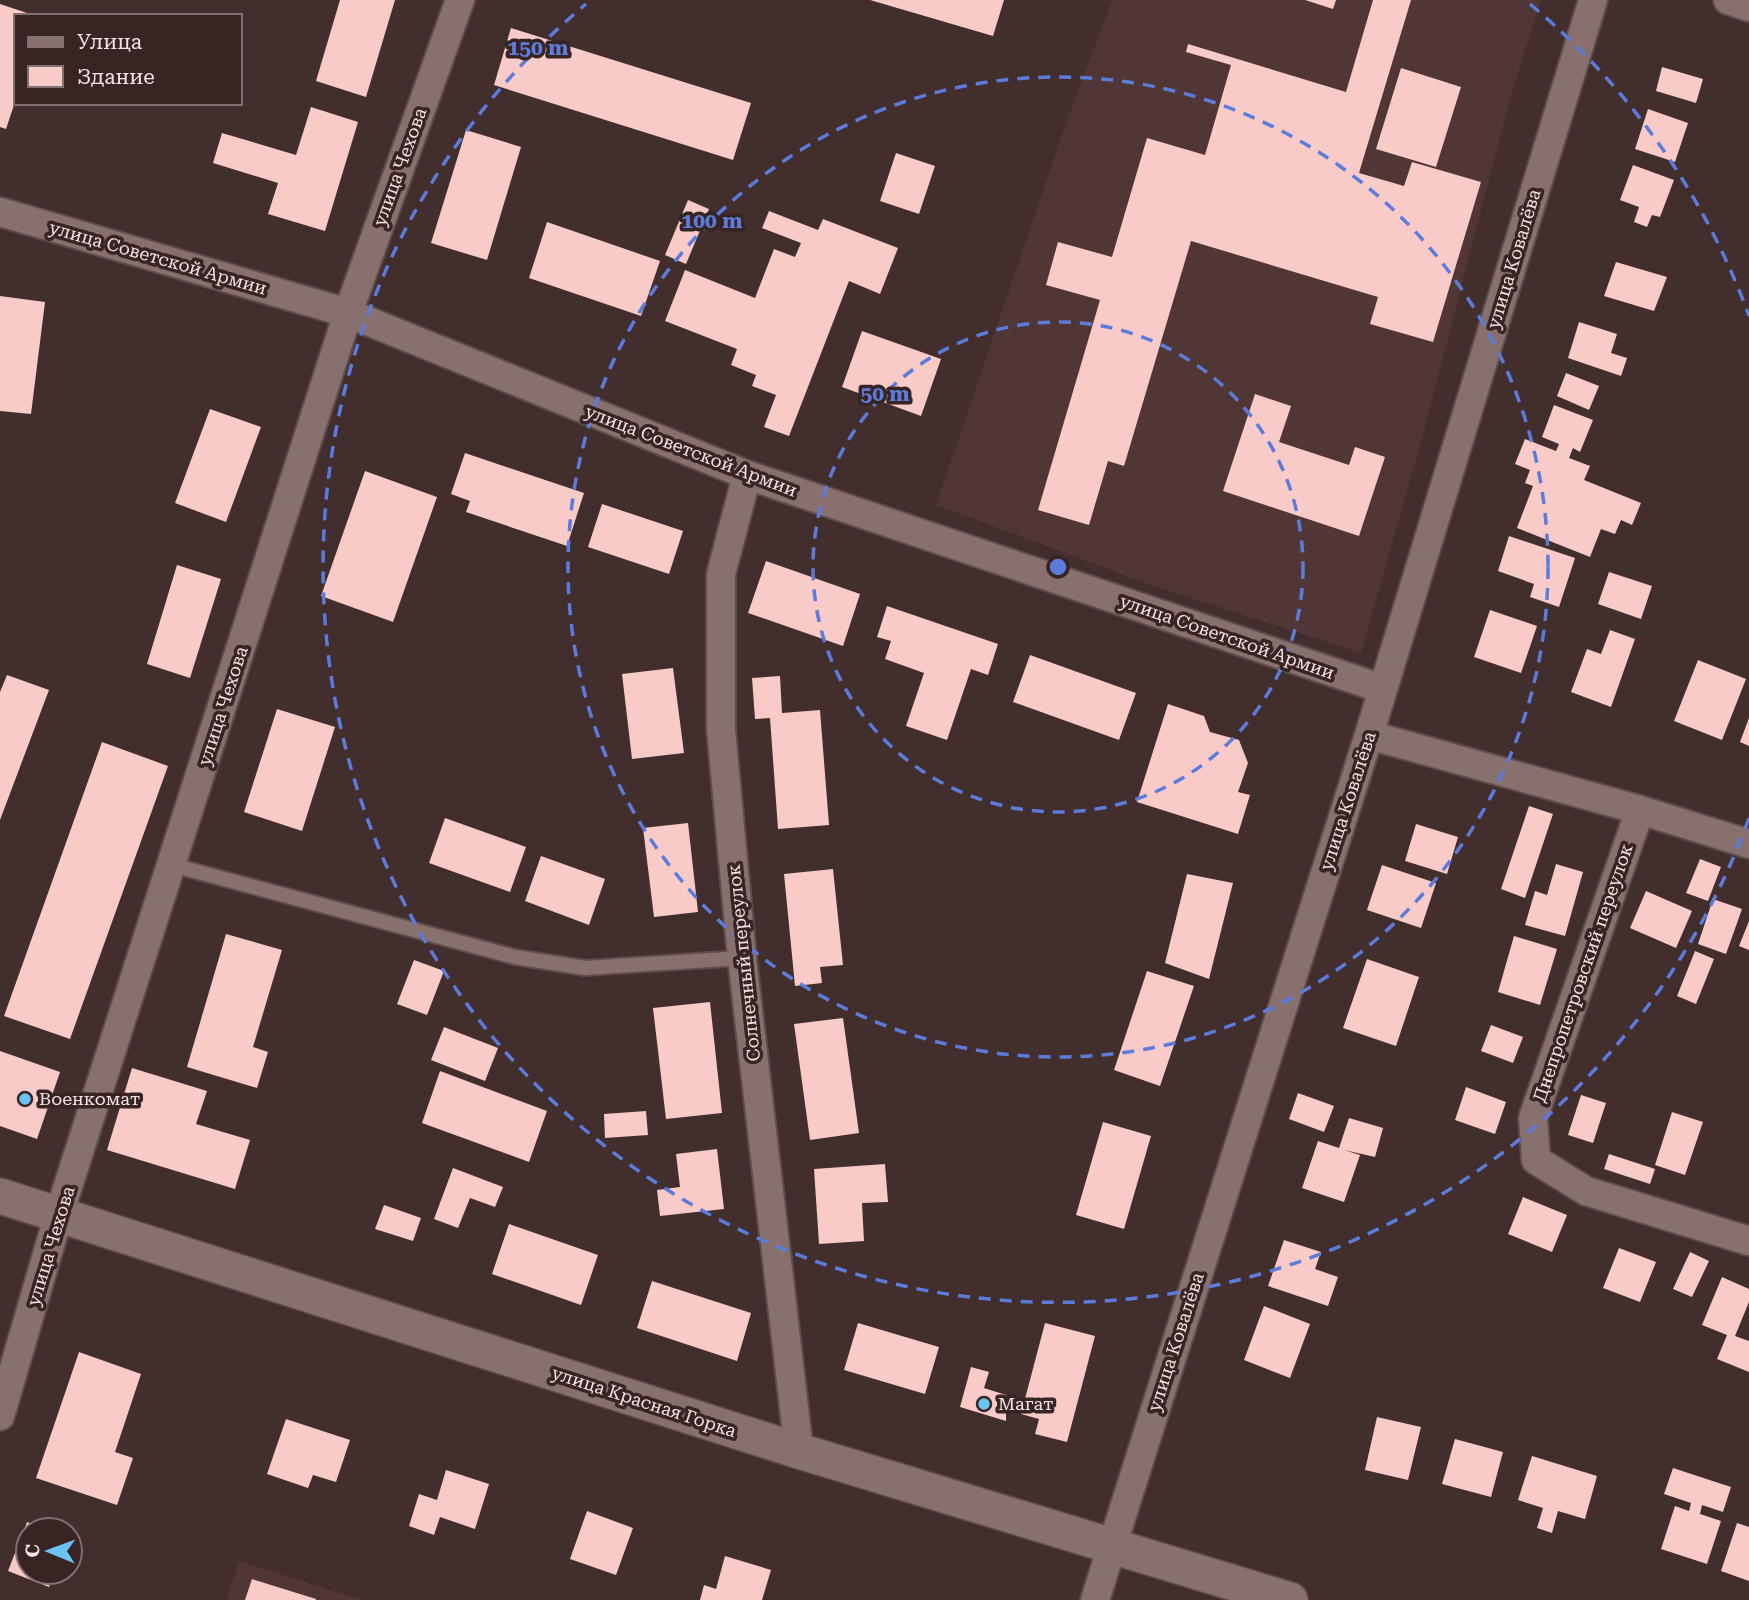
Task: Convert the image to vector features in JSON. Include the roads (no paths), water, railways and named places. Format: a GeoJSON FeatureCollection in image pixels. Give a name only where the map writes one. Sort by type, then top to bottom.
{"type":"FeatureCollection","features":[{"type":"Feature","properties":{"kind":"street","name":"улица Чехова"},"geometry":{"type":"LineString","coordinates":[[0,1416],[59,1214],[348,313],[460,0]]}},
{"type":"Feature","properties":{"kind":"street","name":"улица Ковалёва"},"geometry":{"type":"LineString","coordinates":[[1095,1600],[1370,735],[1592,0]]}},
{"type":"Feature","properties":{"kind":"street"},"geometry":{"type":"LineString","coordinates":[[1728,0],[1749,7]]}},
{"type":"Feature","properties":{"kind":"street","name":"улица Советской Армии"},"geometry":{"type":"LineString","coordinates":[[0,212],[348,313],[747,475],[1383,689]]}},
{"type":"Feature","properties":{"kind":"street","name":"Солнечный переулок"},"geometry":{"type":"LineString","coordinates":[[747,475],[721,574],[721,729],[743,958],[799,1451]]}},
{"type":"Feature","properties":{"kind":"street"},"geometry":{"type":"LineString","coordinates":[[1370,735],[1640,810],[1749,844]]}},
{"type":"Feature","properties":{"kind":"street","name":"Днепропетровский переулок"},"geometry":{"type":"LineString","coordinates":[[1640,810],[1533,1118],[1536,1160],[1586,1191],[1749,1241]]}},
{"type":"Feature","properties":{"kind":"street","name":"улица Красная Горка"},"geometry":{"type":"LineString","coordinates":[[0,1196],[799,1451],[1290,1600]]}},
{"type":"Feature","properties":{"kind":"lane"},"geometry":{"type":"LineString","coordinates":[[172,865],[515,957],[585,968],[743,958]]}},
{"type":"Feature","properties":{"kind":"place","name":"Военкомат"},"geometry":{"type":"Point","coordinates":[25,1099]}},
{"type":"Feature","properties":{"kind":"place","name":"Магат"},"geometry":{"type":"Point","coordinates":[984,1404]}}]}
